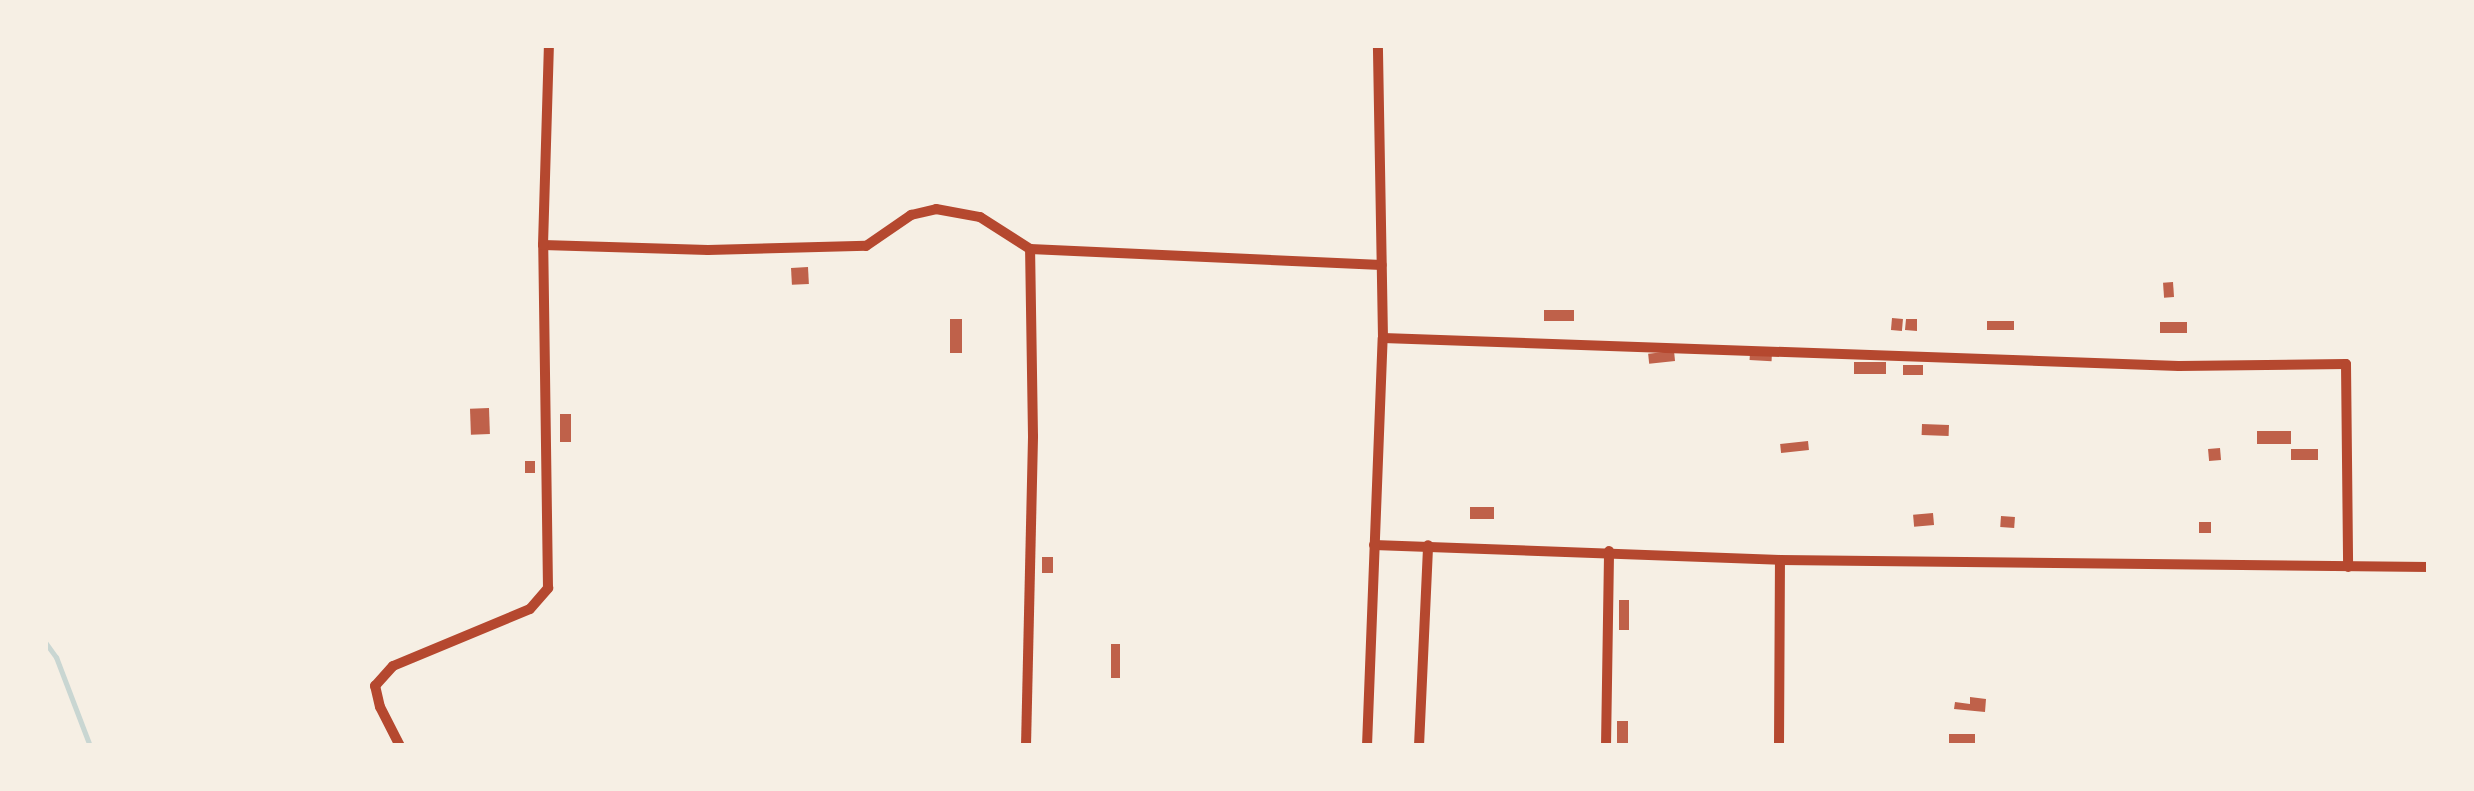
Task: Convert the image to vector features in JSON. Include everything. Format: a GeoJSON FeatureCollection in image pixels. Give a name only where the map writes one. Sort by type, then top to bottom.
{"type":"FeatureCollection","features":[{"type":"Feature","properties":{"kind":"street"},"geometry":{"type":"LineString","coordinates":[[400,746],[380,707],[375,686],[393,666],[530,609],[548,588],[544,246],[548,45]]}},
{"type":"Feature","properties":{"kind":"street"},"geometry":{"type":"LineString","coordinates":[[1368,746],[1384,338],[1378,45]]}},
{"type":"Feature","properties":{"kind":"street"},"geometry":{"type":"LineString","coordinates":[[544,246],[708,250],[866,246],[912,215],[936,209],[980,217],[1030,248],[1382,265]]}},
{"type":"Feature","properties":{"kind":"street"},"geometry":{"type":"LineString","coordinates":[[1026,746],[1033,436],[1030,248]]}},
{"type":"Feature","properties":{"kind":"street"},"geometry":{"type":"LineString","coordinates":[[1384,338],[2180,366],[2346,364],[2348,567]]}},
{"type":"Feature","properties":{"kind":"street"},"geometry":{"type":"LineString","coordinates":[[1374,545],[1780,560],[2429,567]]}},
{"type":"Feature","properties":{"kind":"street"},"geometry":{"type":"LineString","coordinates":[[1419,746],[1428,545]]}},
{"type":"Feature","properties":{"kind":"street"},"geometry":{"type":"LineString","coordinates":[[1606,746],[1609,551]]}},
{"type":"Feature","properties":{"kind":"street"},"geometry":{"type":"LineString","coordinates":[[1779,746],[1780,560]]}},
{"type":"Feature","properties":{"kind":"building"},"geometry":{"type":"Polygon","coordinates":[[[808,267],[809,284],[792,285],[791,268],[808,267]]]}},
{"type":"Feature","properties":{"kind":"building"},"geometry":{"type":"Polygon","coordinates":[[[2173,282],[2174,297],[2164,298],[2163,283],[2173,282]]]}},
{"type":"Feature","properties":{"kind":"building"},"geometry":{"type":"Polygon","coordinates":[[[1544,310],[1574,310],[1574,321],[1544,321],[1544,310]]]}},
{"type":"Feature","properties":{"kind":"building"},"geometry":{"type":"Polygon","coordinates":[[[1892,318],[1903,319],[1902,331],[1891,330],[1892,318]]]}},
{"type":"Feature","properties":{"kind":"building"},"geometry":{"type":"Polygon","coordinates":[[[950,319],[962,319],[962,353],[950,353],[950,319]]]}},
{"type":"Feature","properties":{"kind":"building"},"geometry":{"type":"Polygon","coordinates":[[[1906,319],[1917,319],[1917,331],[1905,330],[1906,319]]]}},
{"type":"Feature","properties":{"kind":"building"},"geometry":{"type":"Polygon","coordinates":[[[1987,321],[2014,321],[2014,330],[1987,330],[1987,321]]]}},
{"type":"Feature","properties":{"kind":"building"},"geometry":{"type":"Polygon","coordinates":[[[2160,322],[2187,322],[2187,333],[2160,333],[2160,322]]]}},
{"type":"Feature","properties":{"kind":"building"},"geometry":{"type":"Polygon","coordinates":[[[1674,351],[1675,361],[1649,364],[1648,354],[1674,351]]]}},
{"type":"Feature","properties":{"kind":"building"},"geometry":{"type":"Polygon","coordinates":[[[1750,352],[1772,353],[1772,361],[1750,360],[1750,352]]]}},
{"type":"Feature","properties":{"kind":"building"},"geometry":{"type":"Polygon","coordinates":[[[1854,362],[1886,362],[1886,374],[1854,374],[1854,362]]]}},
{"type":"Feature","properties":{"kind":"building"},"geometry":{"type":"Polygon","coordinates":[[[1903,365],[1923,365],[1923,375],[1903,375],[1903,365]]]}},
{"type":"Feature","properties":{"kind":"building"},"geometry":{"type":"Polygon","coordinates":[[[489,408],[490,434],[471,435],[470,409],[489,408]]]}},
{"type":"Feature","properties":{"kind":"building"},"geometry":{"type":"Polygon","coordinates":[[[560,414],[571,414],[571,442],[560,442],[560,414]]]}},
{"type":"Feature","properties":{"kind":"building"},"geometry":{"type":"Polygon","coordinates":[[[1922,424],[1949,425],[1949,436],[1922,435],[1922,424]]]}},
{"type":"Feature","properties":{"kind":"building"},"geometry":{"type":"Polygon","coordinates":[[[2257,431],[2291,431],[2291,444],[2257,444],[2257,431]]]}},
{"type":"Feature","properties":{"kind":"building"},"geometry":{"type":"Polygon","coordinates":[[[1808,441],[1809,450],[1781,453],[1780,444],[1808,441]]]}},
{"type":"Feature","properties":{"kind":"building"},"geometry":{"type":"Polygon","coordinates":[[[2220,448],[2221,460],[2209,461],[2208,449],[2220,448]]]}},
{"type":"Feature","properties":{"kind":"building"},"geometry":{"type":"Polygon","coordinates":[[[2291,449],[2318,449],[2318,460],[2291,460],[2291,449]]]}},
{"type":"Feature","properties":{"kind":"building"},"geometry":{"type":"Polygon","coordinates":[[[525,461],[535,461],[535,473],[525,473],[525,461]]]}},
{"type":"Feature","properties":{"kind":"building"},"geometry":{"type":"Polygon","coordinates":[[[1470,507],[1494,507],[1494,519],[1470,519],[1470,507]]]}},
{"type":"Feature","properties":{"kind":"building"},"geometry":{"type":"Polygon","coordinates":[[[1933,513],[1934,525],[1914,527],[1913,515],[1933,513]]]}},
{"type":"Feature","properties":{"kind":"building"},"geometry":{"type":"Polygon","coordinates":[[[2001,516],[2015,517],[2014,528],[2000,527],[2001,516]]]}},
{"type":"Feature","properties":{"kind":"building"},"geometry":{"type":"Polygon","coordinates":[[[2199,522],[2211,522],[2211,533],[2199,533],[2199,522]]]}},
{"type":"Feature","properties":{"kind":"building"},"geometry":{"type":"Polygon","coordinates":[[[1042,557],[1053,557],[1053,573],[1042,573],[1042,557]]]}},
{"type":"Feature","properties":{"kind":"building"},"geometry":{"type":"Polygon","coordinates":[[[1619,600],[1629,600],[1629,630],[1619,630],[1619,600]]]}},
{"type":"Feature","properties":{"kind":"building"},"geometry":{"type":"Polygon","coordinates":[[[1111,644],[1120,644],[1120,678],[1111,678],[1111,644]]]}},
{"type":"Feature","properties":{"kind":"building"},"geometry":{"type":"Polygon","coordinates":[[[1970,697],[1986,699],[1985,712],[1954,709],[1955,702],[1970,704],[1970,697]]]}},
{"type":"Feature","properties":{"kind":"building"},"geometry":{"type":"Polygon","coordinates":[[[1617,721],[1628,721],[1628,746],[1617,746],[1617,721]]]}},
{"type":"Feature","properties":{"kind":"building"},"geometry":{"type":"Polygon","coordinates":[[[1949,734],[1975,734],[1975,745],[1949,745],[1949,734]]]}},
{"type":"Feature","properties":{"kind":"waterway"},"geometry":{"type":"LineString","coordinates":[[45,642],[56,657],[90,746]]}}]}
